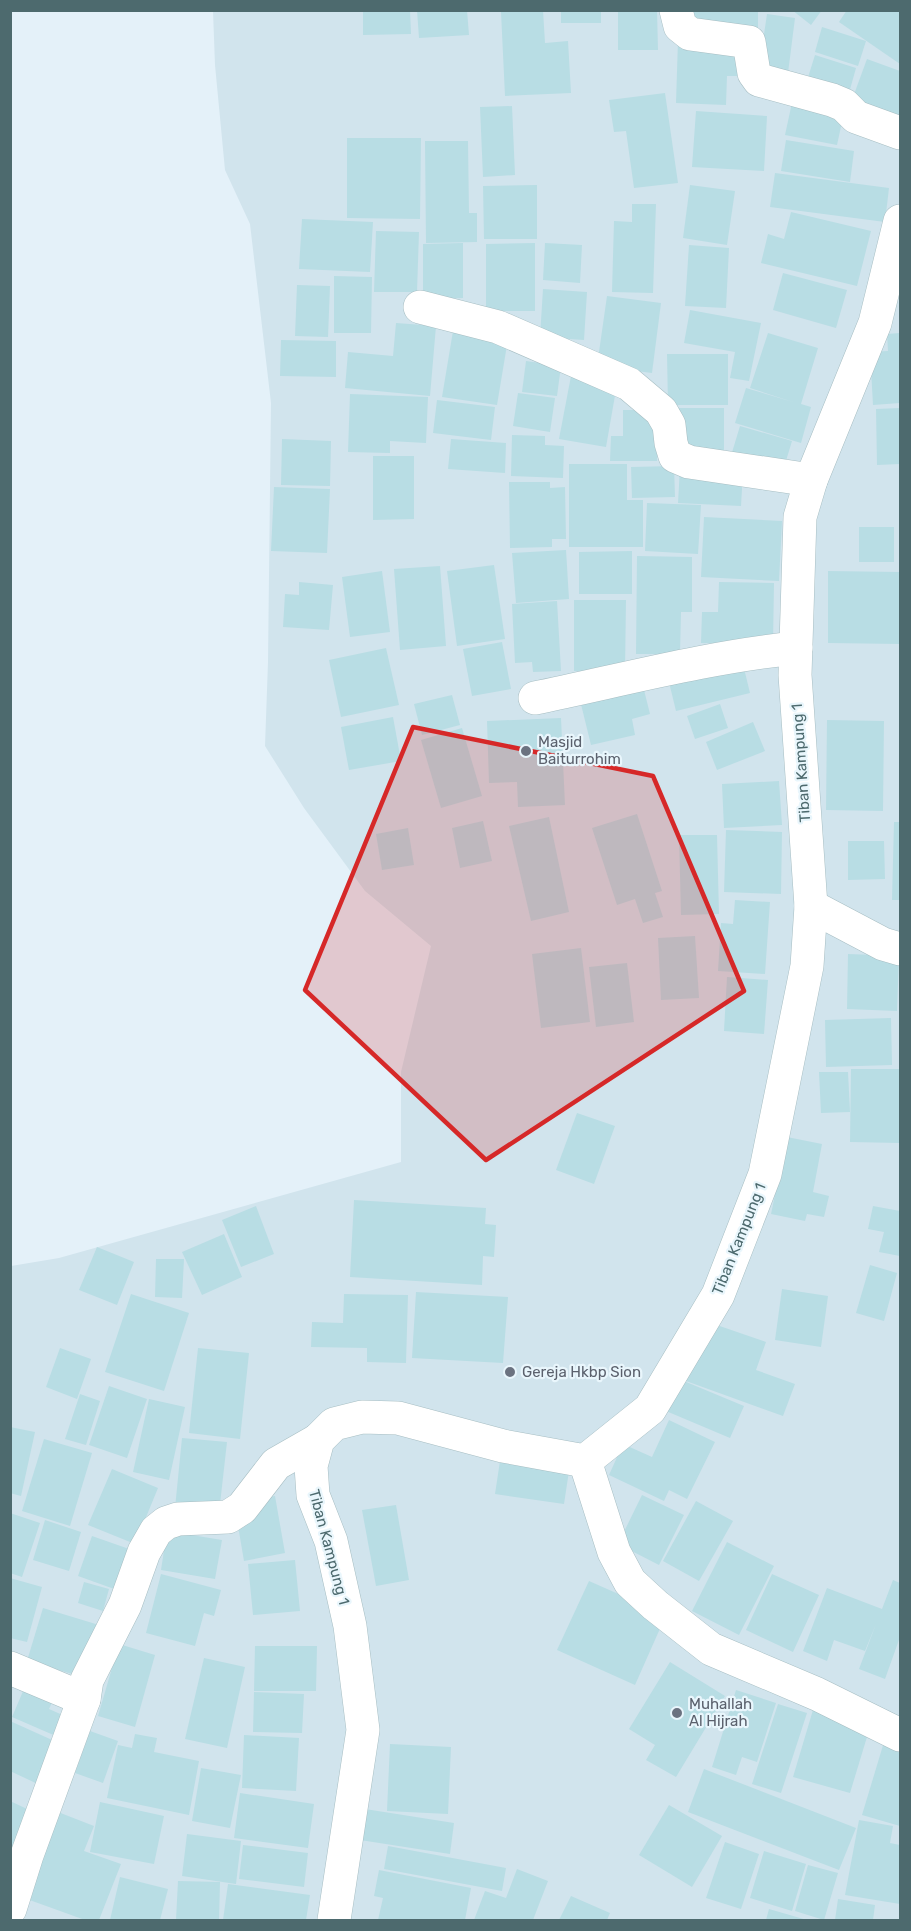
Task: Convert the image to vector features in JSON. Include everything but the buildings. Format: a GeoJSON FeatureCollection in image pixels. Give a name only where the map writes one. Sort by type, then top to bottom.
{"type":"FeatureCollection","features":[{"type":"Feature","properties":{"kind":"street"},"geometry":{"type":"LineString","coordinates":[[676,10],[680,26],[690,34],[749,42],[754,73],[759,80],[832,100],[844,105],[856,117],[900,133]]}},
{"type":"Feature","properties":{"kind":"street","name":"Tiban Kampung 1"},"geometry":{"type":"LineString","coordinates":[[585,1461],[650,1408],[718,1295],[765,1174],[807,966],[811,906],[795,675],[800,517],[811,480],[888,324],[900,221]]}},
{"type":"Feature","properties":{"kind":"street"},"geometry":{"type":"LineString","coordinates":[[420,307],[498,327],[629,384],[661,411],[669,424],[675,456],[689,462],[811,480]]}},
{"type":"Feature","properties":{"kind":"street"},"geometry":{"type":"LineString","coordinates":[[535,698],[745,653],[796,648]]}},
{"type":"Feature","properties":{"kind":"street"},"geometry":{"type":"LineString","coordinates":[[811,906],[883,944],[900,949]]}},
{"type":"Feature","properties":{"kind":"street"},"geometry":{"type":"LineString","coordinates":[[10,1909],[27,1855],[84,1699],[87,1680],[125,1605],[144,1552],[156,1531],[165,1523],[178,1519],[228,1517],[242,1508],[276,1464],[318,1440],[334,1424],[362,1417],[398,1418],[503,1446],[585,1461],[614,1552],[630,1582],[655,1605],[711,1648],[817,1694],[900,1735]]}},
{"type":"Feature","properties":{"kind":"street","name":"Tiban Kampung 1"},"geometry":{"type":"LineString","coordinates":[[318,1440],[311,1466],[313,1495],[331,1541],[347,1616],[363,1730],[338,1919]]}},
{"type":"Feature","properties":{"kind":"street"},"geometry":{"type":"LineString","coordinates":[[10,1668],[84,1699]]}},
{"type":"Feature","properties":{"kind":"highlighted area"},"geometry":{"type":"Polygon","coordinates":[[[413,727],[653,776],[744,991],[486,1160],[305,990],[413,727]]]}},
{"type":"Feature","properties":{"kind":"shaded area"},"geometry":{"type":"Polygon","coordinates":[[[213,11],[900,11],[900,1920],[11,1920],[11,1266],[59,1258],[401,1162],[401,1072],[431,946],[365,891],[304,808],[265,746],[271,403],[250,224],[225,170],[215,65],[213,11]]]}},
{"type":"Feature","properties":{"kind":"place","name":"Masjid Baiturrohim"},"geometry":{"type":"Point","coordinates":[526,751]}},
{"type":"Feature","properties":{"kind":"place","name":"Gereja Hkbp Sion"},"geometry":{"type":"Point","coordinates":[510,1372]}},
{"type":"Feature","properties":{"kind":"place","name":"Muhallah Al Hijrah"},"geometry":{"type":"Point","coordinates":[677,1713]}}]}
